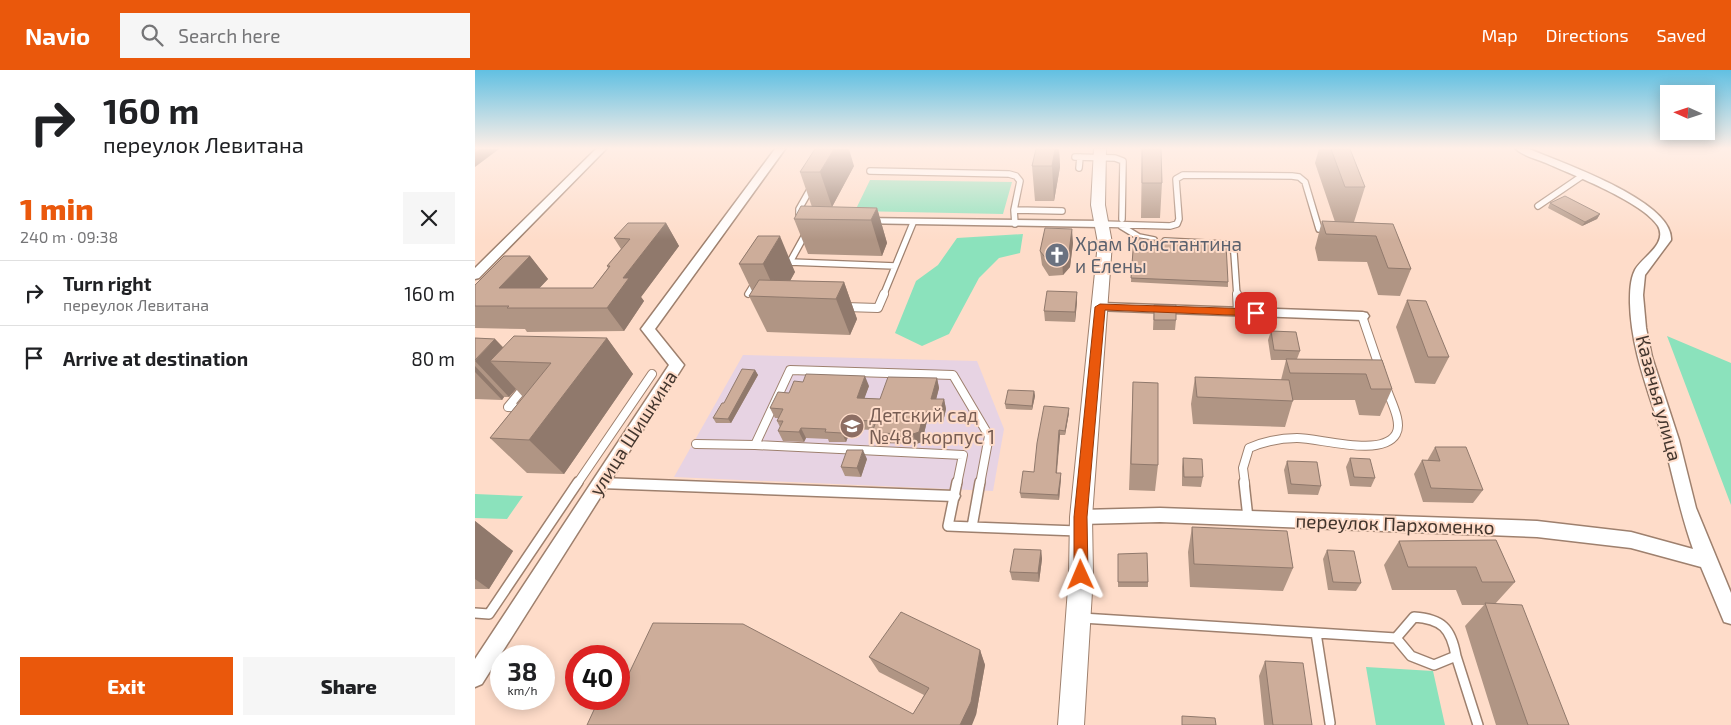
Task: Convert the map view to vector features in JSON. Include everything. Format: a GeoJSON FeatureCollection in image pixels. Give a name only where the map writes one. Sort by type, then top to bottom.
{"type":"FeatureCollection","features":[{"type":"Feature","properties":{"kind":"street"},"geometry":{"type":"LineString","coordinates":[[475,275],[570,180]]}},
{"type":"Feature","properties":{"kind":"street","name":"улица Шишкина"},"geometry":{"type":"LineString","coordinates":[[475,677],[677,365],[648,328],[757,180]]}},
{"type":"Feature","properties":{"kind":"street"},"geometry":{"type":"LineString","coordinates":[[1071,725],[1081,575],[1080,524],[1105,243],[1097,195],[1098,180]]}},
{"type":"Feature","properties":{"kind":"street","name":"Казачья улица"},"geometry":{"type":"LineString","coordinates":[[1589,180],[1640,204],[1658,218],[1665,230],[1666,236],[1663,246],[1645,262],[1639,275],[1637,302],[1639,329],[1649,372],[1671,441],[1690,515],[1706,560],[1731,615]]}},
{"type":"Feature","properties":{"kind":"street"},"geometry":{"type":"LineString","coordinates":[[844,220],[913,223],[1101,224]]}},
{"type":"Feature","properties":{"kind":"street"},"geometry":{"type":"LineString","coordinates":[[1100,307],[1362,316]]}},
{"type":"Feature","properties":{"kind":"street"},"geometry":{"type":"LineString","coordinates":[[601,483],[954,496]]}},
{"type":"Feature","properties":{"kind":"street","name":"переулок Пархоменко"},"geometry":{"type":"LineString","coordinates":[[1080,524],[1160,515],[1537,529],[1631,540],[1706,560]]}},
{"type":"Feature","properties":{"kind":"lane"},"geometry":{"type":"LineString","coordinates":[[1015,224],[1014,210],[1019,180]]}},
{"type":"Feature","properties":{"kind":"lane"},"geometry":{"type":"LineString","coordinates":[[1121,222],[1123,180]]}},
{"type":"Feature","properties":{"kind":"lane"},"geometry":{"type":"LineString","coordinates":[[1101,224],[1121,222],[1164,226],[1177,224],[1179,219],[1176,180]]}},
{"type":"Feature","properties":{"kind":"lane"},"geometry":{"type":"LineString","coordinates":[[1302,180],[1305,182],[1319,229]]}},
{"type":"Feature","properties":{"kind":"lane"},"geometry":{"type":"LineString","coordinates":[[1538,206],[1577,180]]}},
{"type":"Feature","properties":{"kind":"lane"},"geometry":{"type":"LineString","coordinates":[[790,262],[809,223],[798,212],[814,183]]}},
{"type":"Feature","properties":{"kind":"lane"},"geometry":{"type":"LineString","coordinates":[[1014,210],[1062,211]]}},
{"type":"Feature","properties":{"kind":"lane"},"geometry":{"type":"LineString","coordinates":[[1121,222],[1139,238],[1231,246],[1234,253],[1238,312]]}},
{"type":"Feature","properties":{"kind":"lane"},"geometry":{"type":"LineString","coordinates":[[839,307],[878,308],[913,223]]}},
{"type":"Feature","properties":{"kind":"lane"},"geometry":{"type":"LineString","coordinates":[[774,263],[895,266]]}},
{"type":"Feature","properties":{"kind":"lane"},"geometry":{"type":"LineString","coordinates":[[748,294],[762,271]]}},
{"type":"Feature","properties":{"kind":"lane"},"geometry":{"type":"LineString","coordinates":[[1248,518],[1243,468],[1249,448],[1267,440],[1298,438],[1365,446],[1386,444],[1396,434],[1398,422],[1362,316]]}},
{"type":"Feature","properties":{"kind":"lane"},"geometry":{"type":"LineString","coordinates":[[755,445],[790,370],[953,375],[989,436],[972,527]]}},
{"type":"Feature","properties":{"kind":"lane"},"geometry":{"type":"LineString","coordinates":[[475,613],[489,614],[652,374]]}},
{"type":"Feature","properties":{"kind":"lane"},"geometry":{"type":"LineString","coordinates":[[530,380],[508,407],[536,408]]}},
{"type":"Feature","properties":{"kind":"lane"},"geometry":{"type":"LineString","coordinates":[[696,444],[963,455],[947,526],[1080,524]]}},
{"type":"Feature","properties":{"kind":"lane"},"geometry":{"type":"LineString","coordinates":[[1395,638],[1414,617],[1431,618],[1440,622],[1454,642],[1456,656],[1478,725]]}},
{"type":"Feature","properties":{"kind":"lane"},"geometry":{"type":"LineString","coordinates":[[1078,618],[1395,638],[1411,656],[1434,665],[1456,656]]}},
{"type":"Feature","properties":{"kind":"lane"},"geometry":{"type":"LineString","coordinates":[[1316,633],[1330,723]]}},
{"type":"Feature","properties":{"kind":"shaded area","name":"Детский сад №48, корпус 1"},"geometry":{"type":"Polygon","coordinates":[[[743,355],[977,361],[1004,429],[993,491],[674,477],[743,355]]]}},
{"type":"Feature","properties":{"kind":"green space"},"geometry":{"type":"Polygon","coordinates":[[[870,180],[1012,182],[1003,214],[855,211],[870,180]]]}},
{"type":"Feature","properties":{"kind":"green space"},"geometry":{"type":"Polygon","coordinates":[[[1023,234],[1020,253],[999,258],[979,278],[949,334],[922,346],[895,333],[916,281],[938,265],[957,238],[1023,234]]]}},
{"type":"Feature","properties":{"kind":"green space"},"geometry":{"type":"Polygon","coordinates":[[[1667,336],[1731,363],[1731,505],[1667,336]]]}},
{"type":"Feature","properties":{"kind":"green space"},"geometry":{"type":"Polygon","coordinates":[[[475,494],[523,496],[507,519],[475,518],[475,494]]]}},
{"type":"Feature","properties":{"kind":"green space"},"geometry":{"type":"Polygon","coordinates":[[[1366,667],[1433,671],[1445,725],[1376,725],[1366,667]]]}},
{"type":"Feature","properties":{"kind":"building"},"geometry":{"type":"Polygon","coordinates":[[[1142,180],[1162,180],[1162,183],[1142,183],[1142,180]]]}},
{"type":"Feature","properties":{"kind":"building"},"geometry":{"type":"Polygon","coordinates":[[[1342,180],[1362,180],[1365,187],[1345,187],[1342,180]]]}},
{"type":"Feature","properties":{"kind":"building"},"geometry":{"type":"Polygon","coordinates":[[[1565,196],[1600,214],[1585,222],[1550,203],[1565,196]]]}},
{"type":"Feature","properties":{"kind":"building"},"geometry":{"type":"Polygon","coordinates":[[[801,206],[877,208],[871,220],[794,219],[801,206]]]}},
{"type":"Feature","properties":{"kind":"building"},"geometry":{"type":"Polygon","coordinates":[[[1322,221],[1393,224],[1411,269],[1388,268],[1376,236],[1326,234],[1322,221]]]}},
{"type":"Feature","properties":{"kind":"building"},"geometry":{"type":"Polygon","coordinates":[[[628,223],[666,223],[623,278],[629,278],[607,308],[507,308],[509,306],[475,306],[475,285],[504,256],[530,256],[499,288],[593,288],[610,266],[607,266],[630,239],[614,238],[628,223]]]}},
{"type":"Feature","properties":{"kind":"building"},"geometry":{"type":"Polygon","coordinates":[[[1045,228],[1072,229],[1069,252],[1062,260],[1048,261],[1040,251],[1045,228]]]}},
{"type":"Feature","properties":{"kind":"building"},"geometry":{"type":"Polygon","coordinates":[[[758,236],[780,236],[763,264],[739,264],[758,236]]]}},
{"type":"Feature","properties":{"kind":"building"},"geometry":{"type":"Polygon","coordinates":[[[1134,237],[1153,240],[1226,244],[1228,282],[1131,278],[1134,237]]]}},
{"type":"Feature","properties":{"kind":"building"},"geometry":{"type":"Polygon","coordinates":[[[759,280],[844,282],[836,299],[749,296],[759,280]]]}},
{"type":"Feature","properties":{"kind":"building"},"geometry":{"type":"Polygon","coordinates":[[[1047,291],[1077,292],[1075,312],[1044,311],[1047,291]]]}},
{"type":"Feature","properties":{"kind":"building"},"geometry":{"type":"Polygon","coordinates":[[[1407,300],[1426,301],[1449,357],[1428,357],[1407,300]]]}},
{"type":"Feature","properties":{"kind":"building"},"geometry":{"type":"Polygon","coordinates":[[[1154,305],[1176,305],[1176,320],[1154,320],[1154,305]]]}},
{"type":"Feature","properties":{"kind":"building"},"geometry":{"type":"Polygon","coordinates":[[[1271,331],[1296,332],[1300,351],[1274,350],[1271,331]]]}},
{"type":"Feature","properties":{"kind":"building"},"geometry":{"type":"Polygon","coordinates":[[[514,336],[607,338],[529,440],[490,438],[551,363],[490,361],[514,336]]]}},
{"type":"Feature","properties":{"kind":"building"},"geometry":{"type":"Polygon","coordinates":[[[475,338],[495,339],[475,360],[475,338]]]}},
{"type":"Feature","properties":{"kind":"building"},"geometry":{"type":"Polygon","coordinates":[[[1286,359],[1382,360],[1392,389],[1371,389],[1366,374],[1290,373],[1286,359]]]}},
{"type":"Feature","properties":{"kind":"building"},"geometry":{"type":"Polygon","coordinates":[[[742,369],[755,370],[728,419],[713,418],[722,403],[724,403],[742,369]]]}},
{"type":"Feature","properties":{"kind":"building"},"geometry":{"type":"Polygon","coordinates":[[[806,374],[865,376],[857,398],[880,399],[888,377],[937,378],[931,399],[944,399],[940,412],[924,412],[919,432],[913,434],[872,433],[876,421],[847,420],[842,433],[825,432],[826,429],[801,428],[799,432],[778,431],[783,421],[777,421],[783,409],[770,408],[778,392],[789,393],[794,381],[803,382],[806,374]]]}},
{"type":"Feature","properties":{"kind":"building"},"geometry":{"type":"Polygon","coordinates":[[[1195,377],[1289,380],[1293,401],[1197,397],[1195,377]]]}},
{"type":"Feature","properties":{"kind":"building"},"geometry":{"type":"Polygon","coordinates":[[[1133,382],[1158,383],[1158,465],[1131,464],[1133,382]]]}},
{"type":"Feature","properties":{"kind":"building"},"geometry":{"type":"Polygon","coordinates":[[[1008,390],[1034,391],[1032,406],[1005,404],[1008,390]]]}},
{"type":"Feature","properties":{"kind":"building"},"geometry":{"type":"Polygon","coordinates":[[[1044,406],[1069,408],[1065,431],[1059,430],[1056,473],[1061,473],[1058,495],[1020,493],[1023,471],[1034,472],[1044,406]]]}},
{"type":"Feature","properties":{"kind":"building"},"geometry":{"type":"Polygon","coordinates":[[[1435,447],[1466,447],[1483,490],[1431,488],[1422,460],[1440,461],[1435,447]]]}},
{"type":"Feature","properties":{"kind":"building"},"geometry":{"type":"Polygon","coordinates":[[[847,450],[863,450],[857,468],[841,467],[847,450]]]}},
{"type":"Feature","properties":{"kind":"building"},"geometry":{"type":"Polygon","coordinates":[[[1183,458],[1202,459],[1203,477],[1184,477],[1183,458]]]}},
{"type":"Feature","properties":{"kind":"building"},"geometry":{"type":"Polygon","coordinates":[[[1350,458],[1370,459],[1375,478],[1354,477],[1350,458]]]}},
{"type":"Feature","properties":{"kind":"building"},"geometry":{"type":"Polygon","coordinates":[[[1287,461],[1317,462],[1321,486],[1291,484],[1287,461]]]}},
{"type":"Feature","properties":{"kind":"building"},"geometry":{"type":"Polygon","coordinates":[[[1192,527],[1287,531],[1293,568],[1194,564],[1192,527]]]}},
{"type":"Feature","properties":{"kind":"building"},"geometry":{"type":"Polygon","coordinates":[[[1496,540],[1515,582],[1482,582],[1476,567],[1408,567],[1399,541],[1496,540]]]}},
{"type":"Feature","properties":{"kind":"building"},"geometry":{"type":"Polygon","coordinates":[[[1014,549],[1041,550],[1038,573],[1010,572],[1014,549]]]}},
{"type":"Feature","properties":{"kind":"building"},"geometry":{"type":"Polygon","coordinates":[[[1327,550],[1354,551],[1361,583],[1333,582],[1327,550]]]}},
{"type":"Feature","properties":{"kind":"building"},"geometry":{"type":"Polygon","coordinates":[[[1147,553],[1148,582],[1118,582],[1118,554],[1147,553]]]}},
{"type":"Feature","properties":{"kind":"building"},"geometry":{"type":"Polygon","coordinates":[[[1485,603],[1522,605],[1569,725],[1528,725],[1485,603]]]}},
{"type":"Feature","properties":{"kind":"building"},"geometry":{"type":"Polygon","coordinates":[[[901,612],[980,650],[971,702],[960,725],[587,725],[594,710],[630,710],[630,671],[653,623],[743,624],[913,714],[929,688],[869,657],[901,612]]]}},
{"type":"Feature","properties":{"kind":"building"},"geometry":{"type":"Polygon","coordinates":[[[1265,661],[1303,663],[1312,725],[1273,725],[1265,661]]]}},
{"type":"Feature","properties":{"kind":"building"},"geometry":{"type":"Polygon","coordinates":[[[1182,716],[1215,718],[1216,725],[1182,725],[1182,716]]]}},
{"type":"Feature","properties":{"kind":"place","name":"Храм Константина и Елены"},"geometry":{"type":"Point","coordinates":[1057,255]}},
{"type":"Feature","properties":{"kind":"place","name":"Детский сад №48, корпус 1"},"geometry":{"type":"Point","coordinates":[852,426]}},
{"type":"Feature","properties":{"kind":"route"},"geometry":{"type":"LineString","coordinates":[[1081,575],[1080,531],[1100,307],[1256,313]]}}]}
